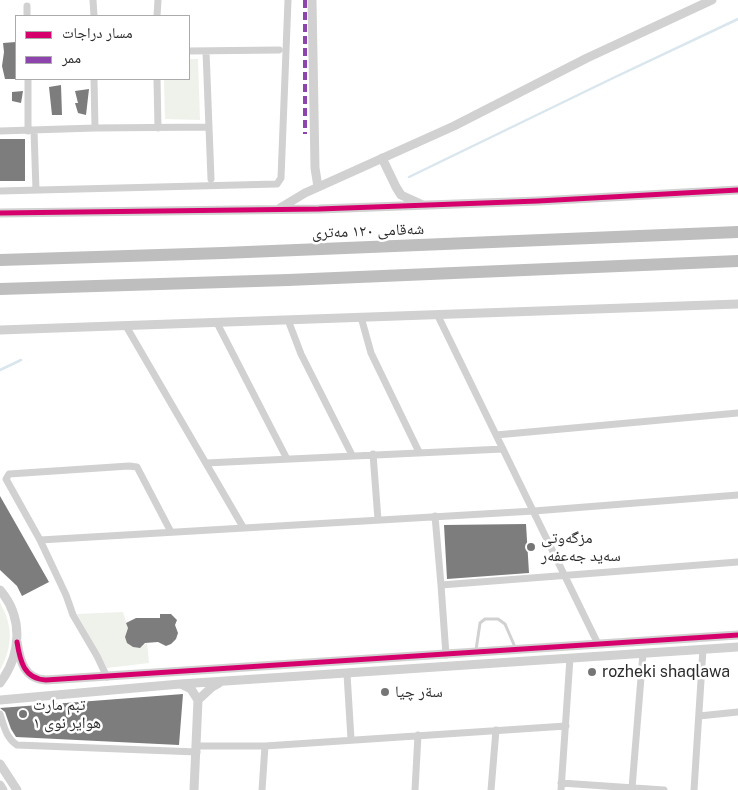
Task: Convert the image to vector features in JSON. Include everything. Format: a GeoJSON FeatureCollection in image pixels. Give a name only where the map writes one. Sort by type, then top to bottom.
{"type":"FeatureCollection","features":[{"type":"Feature","properties":{"kind":"highway","name":"شەقامی ١٢٠ مەتری"},"geometry":{"type":"LineString","coordinates":[[0,260],[738,232]]}},
{"type":"Feature","properties":{"kind":"highway"},"geometry":{"type":"LineString","coordinates":[[0,289],[738,261]]}},
{"type":"Feature","properties":{"kind":"street"},"geometry":{"type":"LineString","coordinates":[[93,0],[94,15]]}},
{"type":"Feature","properties":{"kind":"street"},"geometry":{"type":"LineString","coordinates":[[158,0],[158,15]]}},
{"type":"Feature","properties":{"kind":"street"},"geometry":{"type":"LineString","coordinates":[[0,191],[277,184],[281,178],[288,0]]}},
{"type":"Feature","properties":{"kind":"street"},"geometry":{"type":"LineString","coordinates":[[312,0],[315,168],[318,187]]}},
{"type":"Feature","properties":{"kind":"street"},"geometry":{"type":"LineString","coordinates":[[278,209],[305,193],[454,126],[587,58],[712,0]]}},
{"type":"Feature","properties":{"kind":"street"},"geometry":{"type":"LineString","coordinates":[[27,6],[28,15]]}},
{"type":"Feature","properties":{"kind":"street"},"geometry":{"type":"LineString","coordinates":[[190,51],[280,50]]}},
{"type":"Feature","properties":{"kind":"street"},"geometry":{"type":"LineString","coordinates":[[206,51],[210,179]]}},
{"type":"Feature","properties":{"kind":"street"},"geometry":{"type":"LineString","coordinates":[[28,80],[36,190]]}},
{"type":"Feature","properties":{"kind":"street"},"geometry":{"type":"LineString","coordinates":[[94,80],[95,128]]}},
{"type":"Feature","properties":{"kind":"street"},"geometry":{"type":"LineString","coordinates":[[157,80],[158,128]]}},
{"type":"Feature","properties":{"kind":"street"},"geometry":{"type":"LineString","coordinates":[[0,131],[208,127]]}},
{"type":"Feature","properties":{"kind":"street"},"geometry":{"type":"LineString","coordinates":[[382,158],[401,195],[426,206]]}},
{"type":"Feature","properties":{"kind":"street"},"geometry":{"type":"LineString","coordinates":[[0,213],[319,210],[738,190]]}},
{"type":"Feature","properties":{"kind":"street"},"geometry":{"type":"LineString","coordinates":[[0,330],[738,304]]}},
{"type":"Feature","properties":{"kind":"street"},"geometry":{"type":"LineString","coordinates":[[438,316],[598,644]]}},
{"type":"Feature","properties":{"kind":"street"},"geometry":{"type":"LineString","coordinates":[[360,317],[371,353],[419,452]]}},
{"type":"Feature","properties":{"kind":"street"},"geometry":{"type":"LineString","coordinates":[[288,320],[301,354],[352,456]]}},
{"type":"Feature","properties":{"kind":"street"},"geometry":{"type":"LineString","coordinates":[[216,323],[287,459]]}},
{"type":"Feature","properties":{"kind":"street"},"geometry":{"type":"LineString","coordinates":[[126,326],[243,527]]}},
{"type":"Feature","properties":{"kind":"street"},"geometry":{"type":"LineString","coordinates":[[496,435],[738,413]]}},
{"type":"Feature","properties":{"kind":"street"},"geometry":{"type":"LineString","coordinates":[[206,463],[503,449]]}},
{"type":"Feature","properties":{"kind":"street"},"geometry":{"type":"LineString","coordinates":[[373,454],[378,520]]}},
{"type":"Feature","properties":{"kind":"street"},"geometry":{"type":"LineString","coordinates":[[107,676],[73,615],[66,595],[40,540],[6,479],[9,474],[137,467],[171,532]]}},
{"type":"Feature","properties":{"kind":"street"},"geometry":{"type":"LineString","coordinates":[[40,540],[435,516],[534,512],[738,495]]}},
{"type":"Feature","properties":{"kind":"street"},"geometry":{"type":"LineString","coordinates":[[435,516],[446,654]]}},
{"type":"Feature","properties":{"kind":"street"},"geometry":{"type":"LineString","coordinates":[[442,585],[738,562]]}},
{"type":"Feature","properties":{"kind":"street"},"geometry":{"type":"LineString","coordinates":[[0,590],[13,610],[18,631],[12,664],[0,683]]}},
{"type":"Feature","properties":{"kind":"street"},"geometry":{"type":"LineString","coordinates":[[17,642],[20,660],[24,668],[33,677],[42,680],[738,635]]}},
{"type":"Feature","properties":{"kind":"street"},"geometry":{"type":"LineString","coordinates":[[0,700],[180,684],[738,647]]}},
{"type":"Feature","properties":{"kind":"street"},"geometry":{"type":"LineString","coordinates":[[694,790],[703,649]]}},
{"type":"Feature","properties":{"kind":"street"},"geometry":{"type":"LineString","coordinates":[[632,788],[643,653]]}},
{"type":"Feature","properties":{"kind":"street"},"geometry":{"type":"LineString","coordinates":[[570,658],[561,787],[664,790]]}},
{"type":"Feature","properties":{"kind":"street"},"geometry":{"type":"LineString","coordinates":[[311,664],[312,676]]}},
{"type":"Feature","properties":{"kind":"street"},"geometry":{"type":"LineString","coordinates":[[347,674],[351,739]]}},
{"type":"Feature","properties":{"kind":"street"},"geometry":{"type":"LineString","coordinates":[[42,680],[38,688],[42,697]]}},
{"type":"Feature","properties":{"kind":"street"},"geometry":{"type":"LineString","coordinates":[[198,700],[220,682]]}},
{"type":"Feature","properties":{"kind":"street"},"geometry":{"type":"LineString","coordinates":[[180,684],[191,689],[198,700],[194,790]]}},
{"type":"Feature","properties":{"kind":"street"},"geometry":{"type":"LineString","coordinates":[[699,716],[738,712]]}},
{"type":"Feature","properties":{"kind":"street"},"geometry":{"type":"LineString","coordinates":[[0,714],[11,742],[17,745],[197,749],[566,726]]}},
{"type":"Feature","properties":{"kind":"street"},"geometry":{"type":"LineString","coordinates":[[491,790],[496,730]]}},
{"type":"Feature","properties":{"kind":"street"},"geometry":{"type":"LineString","coordinates":[[415,790],[418,735]]}},
{"type":"Feature","properties":{"kind":"street"},"geometry":{"type":"LineString","coordinates":[[262,790],[265,746]]}},
{"type":"Feature","properties":{"kind":"street"},"geometry":{"type":"LineString","coordinates":[[0,764],[17,790]]}},
{"type":"Feature","properties":{"kind":"street"},"geometry":{"type":"LineString","coordinates":[[0,785],[3,790]]}},
{"type":"Feature","properties":{"kind":"lane"},"geometry":{"type":"LineString","coordinates":[[476,652],[480,623],[485,619],[498,618],[505,624],[516,650]]}},
{"type":"Feature","properties":{"kind":"shaded area"},"geometry":{"type":"Polygon","coordinates":[[[190,59],[198,59],[200,120],[165,119],[164,80],[190,80],[190,59]]]}},
{"type":"Feature","properties":{"kind":"shaded area"},"geometry":{"type":"Polygon","coordinates":[[[0,603],[7,620],[10,636],[7,653],[0,670],[0,603]]]}},
{"type":"Feature","properties":{"kind":"shaded area"},"geometry":{"type":"Polygon","coordinates":[[[123,612],[128,628],[126,640],[130,645],[137,648],[147,643],[149,663],[107,668],[77,614],[123,612]]]}},
{"type":"Feature","properties":{"kind":"building"},"geometry":{"type":"Polygon","coordinates":[[[15,42],[15,79],[5,79],[2,66],[3,43],[15,42]]]}},
{"type":"Feature","properties":{"kind":"building"},"geometry":{"type":"Polygon","coordinates":[[[61,85],[62,115],[52,115],[49,87],[61,85]]]}},
{"type":"Feature","properties":{"kind":"building"},"geometry":{"type":"Polygon","coordinates":[[[89,89],[86,115],[78,113],[75,103],[78,103],[75,91],[89,89]]]}},
{"type":"Feature","properties":{"kind":"building"},"geometry":{"type":"Polygon","coordinates":[[[23,91],[21,103],[12,101],[12,92],[23,91]]]}},
{"type":"Feature","properties":{"kind":"building"},"geometry":{"type":"Polygon","coordinates":[[[0,139],[25,139],[25,181],[0,181],[0,139]]]}},
{"type":"Feature","properties":{"kind":"building"},"geometry":{"type":"Polygon","coordinates":[[[0,496],[49,582],[22,596],[17,586],[0,570],[0,496]]]}},
{"type":"Feature","properties":{"kind":"building"},"geometry":{"type":"Polygon","coordinates":[[[526,524],[529,573],[447,579],[444,525],[526,524]]]}},
{"type":"Feature","properties":{"kind":"building"},"geometry":{"type":"Polygon","coordinates":[[[160,614],[171,614],[177,620],[175,625],[178,633],[176,639],[171,644],[166,646],[158,642],[145,643],[140,648],[133,647],[127,643],[125,637],[128,628],[126,623],[136,618],[160,618],[160,614]]]}},
{"type":"Feature","properties":{"kind":"building"},"geometry":{"type":"Polygon","coordinates":[[[183,694],[179,745],[16,737],[5,712],[0,708],[183,694]]]}},
{"type":"Feature","properties":{"kind":"waterway"},"geometry":{"type":"LineString","coordinates":[[409,177],[738,19]]}},
{"type":"Feature","properties":{"kind":"waterway"},"geometry":{"type":"LineString","coordinates":[[0,370],[21,360]]}},
{"type":"Feature","properties":{"kind":"marked path"},"geometry":{"type":"LineString","coordinates":[[305,0],[305,134]]}},
{"type":"Feature","properties":{"kind":"cycle path"},"geometry":{"type":"LineString","coordinates":[[0,213],[319,209],[538,201],[738,190]]}},
{"type":"Feature","properties":{"kind":"cycle path"},"geometry":{"type":"LineString","coordinates":[[17,642],[24,668],[33,676],[46,680],[738,635]]}},
{"type":"Feature","properties":{"kind":"place","name":"مزگەوتی سەید جەعفەر"},"geometry":{"type":"Point","coordinates":[531,547]}},
{"type":"Feature","properties":{"kind":"place","name":"rozheki shaqlawa"},"geometry":{"type":"Point","coordinates":[592,672]}},
{"type":"Feature","properties":{"kind":"place","name":"سةر چيا"},"geometry":{"type":"Point","coordinates":[385,692]}},
{"type":"Feature","properties":{"kind":"place","name":"تبم مارت هواير نوى ١"},"geometry":{"type":"Point","coordinates":[23,714]}}]}
